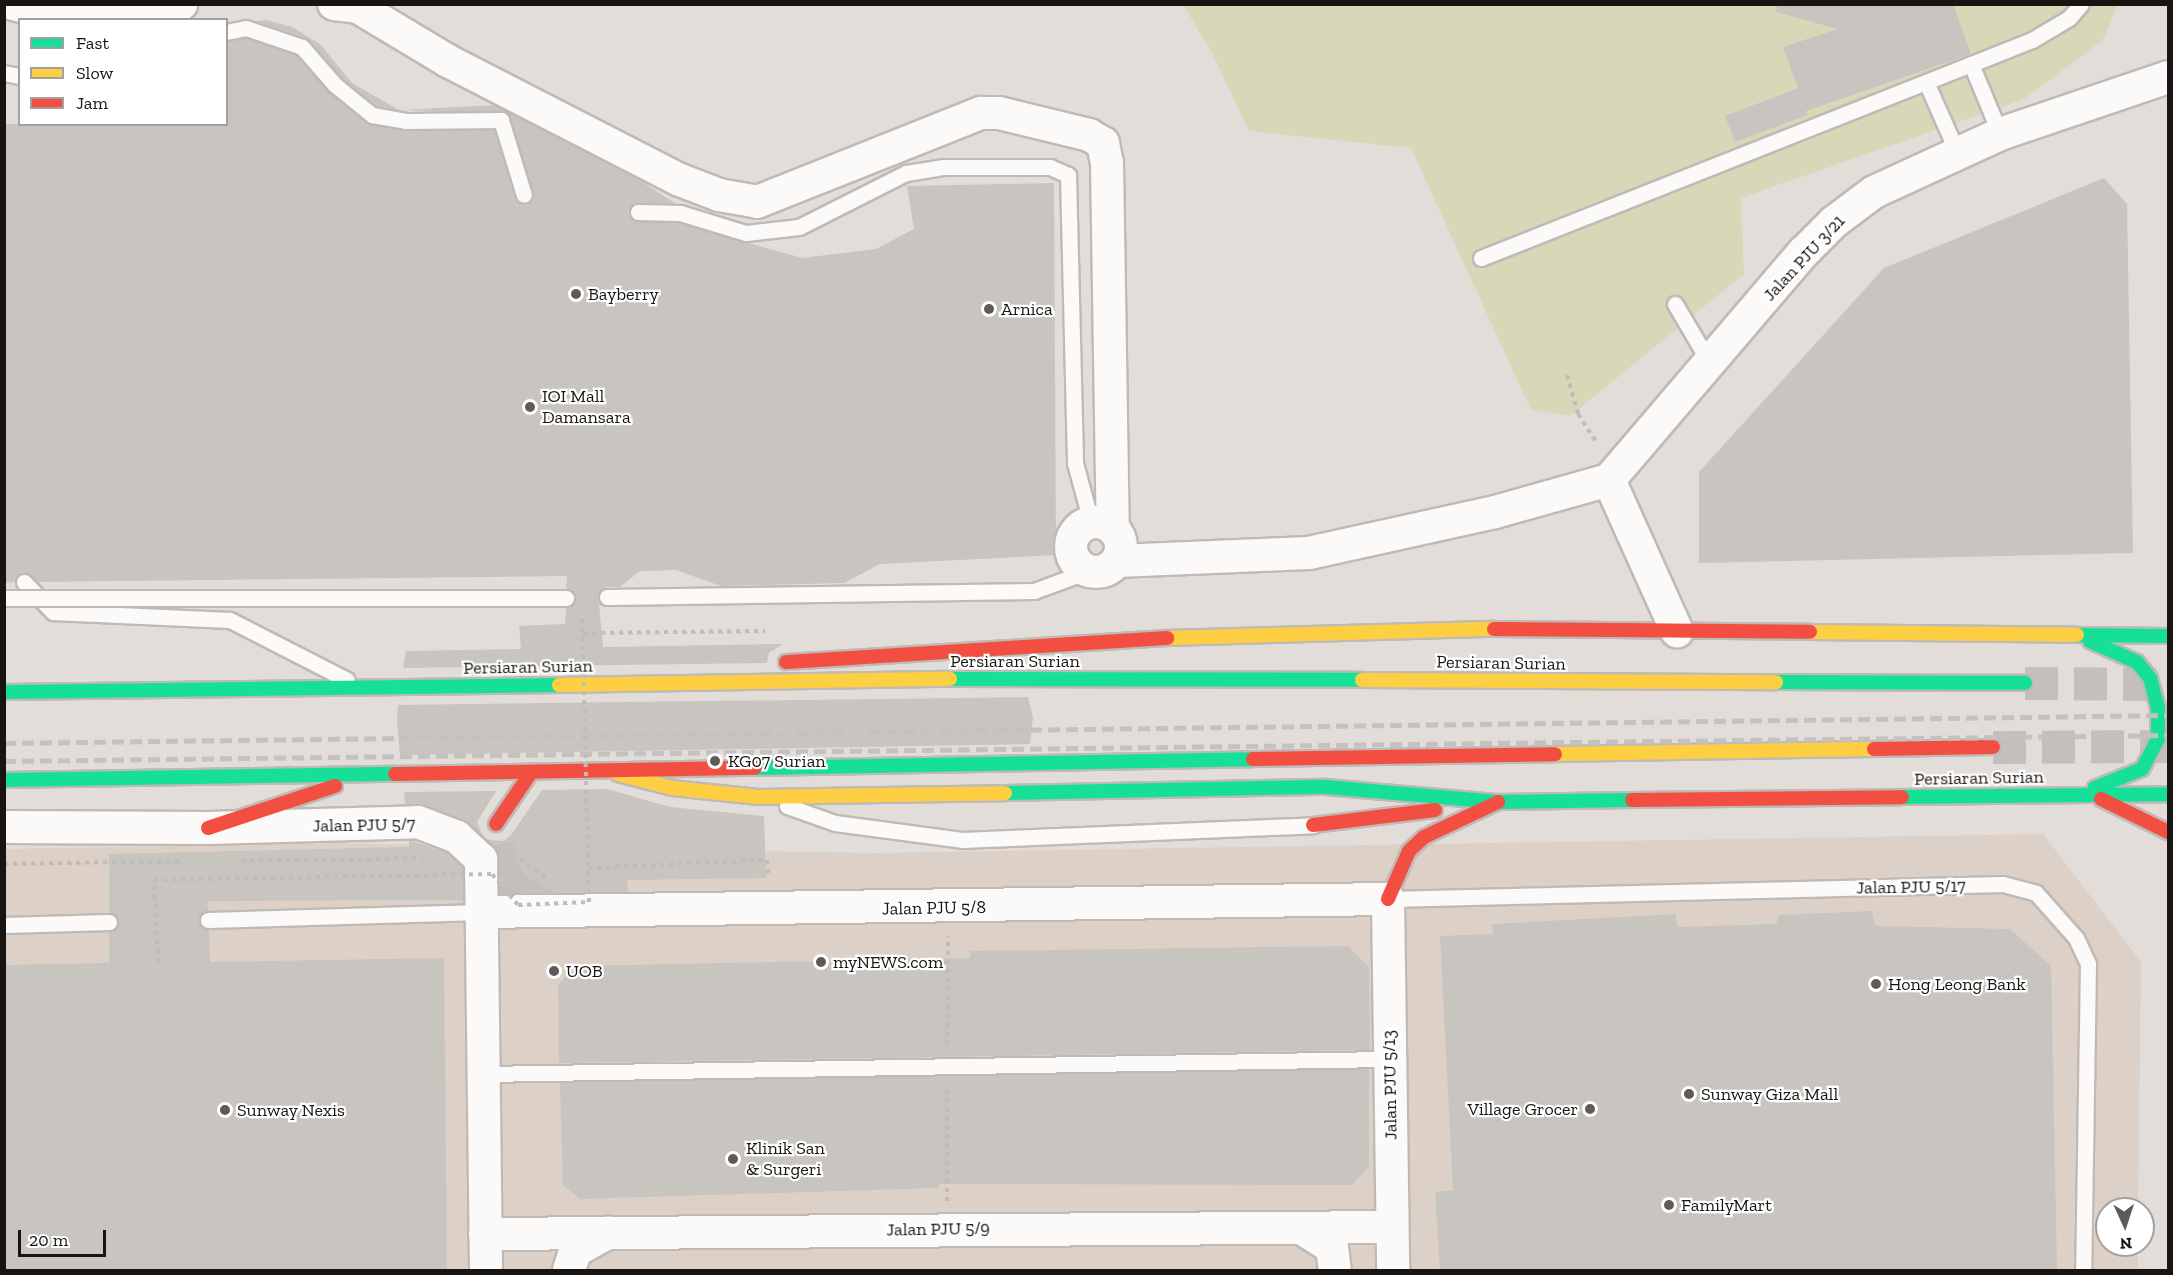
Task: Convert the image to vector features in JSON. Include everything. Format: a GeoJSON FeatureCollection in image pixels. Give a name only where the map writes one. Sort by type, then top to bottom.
{"type":"FeatureCollection","features":[{"type":"Feature","properties":{"kind":"main road"},"geometry":{"type":"LineString","coordinates":[[2150,636],[2169,618]]}},
{"type":"Feature","properties":{"kind":"main road","name":"Persiaran Surian"},"geometry":{"type":"LineString","coordinates":[[666,683],[775,664],[1100,639],[1490,629],[2169,636]]}},
{"type":"Feature","properties":{"kind":"main road"},"geometry":{"type":"LineString","coordinates":[[2051,795],[2110,785],[2142,769],[2158,739],[2158,707],[2150,678],[2138,662],[2075,634]]}},
{"type":"Feature","properties":{"kind":"main road","name":"Persiaran Surian"},"geometry":{"type":"LineString","coordinates":[[4,692],[1053,678],[2025,683]]}},
{"type":"Feature","properties":{"kind":"main road","name":"Persiaran Surian"},"geometry":{"type":"LineString","coordinates":[[4,780],[530,774],[1993,747]]}},
{"type":"Feature","properties":{"kind":"main road","name":"Persiaran Surian"},"geometry":{"type":"LineString","coordinates":[[604,771],[672,788],[759,797],[1326,787],[1499,802],[2169,794]]}},
{"type":"Feature","properties":{"kind":"main road"},"geometry":{"type":"LineString","coordinates":[[497,834],[530,774]]}},
{"type":"Feature","properties":{"kind":"main road"},"geometry":{"type":"LineString","coordinates":[[208,828],[365,776]]}},
{"type":"Feature","properties":{"kind":"main road"},"geometry":{"type":"LineString","coordinates":[[2091,795],[2169,832]]}},
{"type":"Feature","properties":{"kind":"main road"},"geometry":{"type":"LineString","coordinates":[[1313,825],[1499,802]]}},
{"type":"Feature","properties":{"kind":"main road"},"geometry":{"type":"LineString","coordinates":[[1388,899],[1409,851],[1424,837],[1499,802]]}},
{"type":"Feature","properties":{"kind":"street"},"geometry":{"type":"LineString","coordinates":[[13,4],[64,17],[181,4]]}},
{"type":"Feature","properties":{"kind":"street"},"geometry":{"type":"LineString","coordinates":[[334,4],[358,8],[448,61],[680,180],[719,195],[757,202],[981,113],[999,113],[1089,135],[1103,143],[1107,163],[1102,526],[1121,545],[1117,561],[1105,571],[1088,571],[1075,562],[1071,546],[1076,531],[1102,526]]}},
{"type":"Feature","properties":{"kind":"street","name":"Jalan PJU 3/21"},"geometry":{"type":"LineString","coordinates":[[1609,480],[1834,222],[1874,192],[2000,134],[2169,77]]}},
{"type":"Feature","properties":{"kind":"street"},"geometry":{"type":"LineString","coordinates":[[1117,561],[1309,552],[1495,512],[1609,480],[1677,631]]}},
{"type":"Feature","properties":{"kind":"street","name":"Jalan PJU 5/7"},"geometry":{"type":"LineString","coordinates":[[4,827],[208,828],[418,822],[457,837],[481,859],[486,1270]]}},
{"type":"Feature","properties":{"kind":"street","name":"Jalan PJU 5/8"},"geometry":{"type":"LineString","coordinates":[[481,912],[1388,899]]}},
{"type":"Feature","properties":{"kind":"street","name":"Jalan PJU 5/13"},"geometry":{"type":"LineString","coordinates":[[1388,899],[1393,1270]]}},
{"type":"Feature","properties":{"kind":"street","name":"Jalan PJU 5/9"},"geometry":{"type":"LineString","coordinates":[[485,1233],[1392,1227]]}},
{"type":"Feature","properties":{"kind":"street"},"geometry":{"type":"LineString","coordinates":[[1301,1228],[1332,1247],[1335,1270]]}},
{"type":"Feature","properties":{"kind":"street"},"geometry":{"type":"LineString","coordinates":[[570,1270],[575,1251],[608,1233]]}},
{"type":"Feature","properties":{"kind":"lane"},"geometry":{"type":"LineString","coordinates":[[1481,258],[2032,40],[2069,18],[2081,4]]}},
{"type":"Feature","properties":{"kind":"lane"},"geometry":{"type":"LineString","coordinates":[[228,32],[246,28],[303,47],[335,85],[372,115],[405,121],[501,120],[524,195]]}},
{"type":"Feature","properties":{"kind":"lane"},"geometry":{"type":"LineString","coordinates":[[1971,64],[2000,134]]}},
{"type":"Feature","properties":{"kind":"lane"},"geometry":{"type":"LineString","coordinates":[[1926,82],[1957,152]]}},
{"type":"Feature","properties":{"kind":"lane"},"geometry":{"type":"LineString","coordinates":[[638,212],[680,213],[746,233],[799,227],[906,173],[943,167],[1050,167],[1068,175],[1075,463],[1102,526]]}},
{"type":"Feature","properties":{"kind":"lane"},"geometry":{"type":"LineString","coordinates":[[1675,304],[1711,365]]}},
{"type":"Feature","properties":{"kind":"lane"},"geometry":{"type":"LineString","coordinates":[[607,597],[1034,591],[1088,571]]}},
{"type":"Feature","properties":{"kind":"lane"},"geometry":{"type":"LineString","coordinates":[[24,582],[53,612],[230,620],[362,688]]}},
{"type":"Feature","properties":{"kind":"lane"},"geometry":{"type":"LineString","coordinates":[[4,598],[566,598]]}},
{"type":"Feature","properties":{"kind":"lane"},"geometry":{"type":"LineString","coordinates":[[277,793],[365,776]]}},
{"type":"Feature","properties":{"kind":"lane"},"geometry":{"type":"LineString","coordinates":[[759,797],[835,823],[962,840],[1313,825]]}},
{"type":"Feature","properties":{"kind":"lane","name":"Jalan PJU 5/17"},"geometry":{"type":"LineString","coordinates":[[1388,899],[2003,884],[2036,893],[2076,938],[2088,964],[2083,1270]]}},
{"type":"Feature","properties":{"kind":"lane"},"geometry":{"type":"LineString","coordinates":[[208,920],[481,912]]}},
{"type":"Feature","properties":{"kind":"lane"},"geometry":{"type":"LineString","coordinates":[[4,925],[109,922]]}},
{"type":"Feature","properties":{"kind":"lane"},"geometry":{"type":"LineString","coordinates":[[483,1074],[1390,1059]]}},
{"type":"Feature","properties":{"kind":"path"},"geometry":{"type":"LineString","coordinates":[[1567,375],[1578,414],[1596,442]]}},
{"type":"Feature","properties":{"kind":"path"},"geometry":{"type":"LineString","coordinates":[[158,962],[154,880],[492,874],[518,905],[589,902],[582,616]]}},
{"type":"Feature","properties":{"kind":"path"},"geometry":{"type":"LineString","coordinates":[[583,633],[765,631]]}},
{"type":"Feature","properties":{"kind":"path"},"geometry":{"type":"LineString","coordinates":[[588,868],[767,860]]}},
{"type":"Feature","properties":{"kind":"shaded area"},"geometry":{"type":"Polygon","coordinates":[[[2043,834],[2141,962],[2138,1197],[2095,1197],[2095,1257],[2138,1257],[2138,1270],[5,1270],[4,849],[331,843],[874,853],[2043,834]]]}},
{"type":"Feature","properties":{"kind":"green space"},"geometry":{"type":"Polygon","coordinates":[[[1183,5],[2118,5],[2103,40],[2024,99],[1741,198],[1744,274],[1570,416],[1531,410],[1411,148],[1249,131],[1211,51],[1183,5]]]}},
{"type":"Feature","properties":{"kind":"building"},"geometry":{"type":"Polygon","coordinates":[[[1777,4],[1953,4],[1971,54],[1806,111],[1808,115],[1735,142],[1725,116],[1798,88],[1783,47],[1838,29],[1776,12],[1777,4]]]}},
{"type":"Feature","properties":{"kind":"building"},"geometry":{"type":"Polygon","coordinates":[[[267,20],[292,27],[320,44],[352,83],[399,110],[376,106],[342,78],[306,38],[255,21],[267,20]]]}},
{"type":"Feature","properties":{"kind":"building","name":"IOI Mall Damansara"},"geometry":{"type":"Polygon","coordinates":[[[245,38],[296,55],[329,92],[370,124],[405,131],[494,130],[515,198],[521,204],[531,202],[533,193],[507,113],[401,110],[495,105],[636,178],[675,203],[634,203],[628,212],[633,221],[678,223],[802,258],[876,249],[914,229],[907,186],[1054,183],[1056,555],[880,564],[844,583],[721,586],[676,570],[640,571],[620,587],[606,587],[598,593],[603,647],[783,644],[769,653],[767,663],[403,668],[406,651],[521,649],[519,626],[565,624],[566,608],[576,599],[566,588],[567,576],[38,582],[22,572],[14,582],[4,583],[4,124],[18,124],[18,126],[228,126],[228,42],[245,38]]]}},
{"type":"Feature","properties":{"kind":"building"},"geometry":{"type":"Polygon","coordinates":[[[2104,178],[2127,204],[2133,553],[1699,563],[1699,472],[1884,268],[2104,178]]]}},
{"type":"Feature","properties":{"kind":"building"},"geometry":{"type":"Polygon","coordinates":[[[1028,697],[1033,717],[1030,744],[400,755],[397,719],[398,705],[1028,697]]]}},
{"type":"Feature","properties":{"kind":"building"},"geometry":{"type":"Polygon","coordinates":[[[607,789],[670,807],[764,816],[766,878],[627,880],[628,892],[499,894],[498,852],[487,840],[504,841],[511,835],[542,790],[607,789]]]}},
{"type":"Feature","properties":{"kind":"building"},"geometry":{"type":"Polygon","coordinates":[[[496,791],[477,822],[482,835],[463,820],[424,805],[405,804],[404,792],[496,791]]]}},
{"type":"Feature","properties":{"kind":"building","name":"Sunway Nexis"},"geometry":{"type":"Polygon","coordinates":[[[409,840],[447,853],[463,867],[463,900],[207,901],[208,910],[198,921],[209,930],[210,962],[444,958],[447,1270],[4,1270],[4,965],[109,963],[109,932],[119,922],[109,912],[109,854],[409,847],[409,840]]]}},
{"type":"Feature","properties":{"kind":"building","name":"Sunway Giza Mall"},"geometry":{"type":"Polygon","coordinates":[[[1872,911],[1875,926],[2010,929],[2051,966],[2057,1270],[1440,1270],[1435,1192],[1453,1190],[1440,936],[1493,934],[1492,924],[1676,914],[1677,927],[1776,924],[1779,915],[1872,911]]]}},
{"type":"Feature","properties":{"kind":"building"},"geometry":{"type":"Polygon","coordinates":[[[1348,946],[1369,967],[1370,1050],[559,1063],[558,985],[575,966],[970,958],[970,951],[1348,946]]]}},
{"type":"Feature","properties":{"kind":"building"},"geometry":{"type":"Polygon","coordinates":[[[1369,1069],[1369,1167],[1352,1185],[939,1184],[939,1188],[580,1199],[563,1185],[560,1082],[1369,1069]]]}},
{"type":"Feature","properties":{"kind":"tunnel"},"geometry":{"type":"LineString","coordinates":[[2025,683],[2168,684]]}},
{"type":"Feature","properties":{"kind":"tunnel"},"geometry":{"type":"LineString","coordinates":[[1993,747],[2168,746]]}},
{"type":"Feature","properties":{"kind":"tunnel"},"geometry":{"type":"LineString","coordinates":[[497,845],[505,877],[521,892],[556,912]]}},
{"type":"Feature","properties":{"kind":"railway"},"geometry":{"type":"LineString","coordinates":[[4,743],[2168,715]]}},
{"type":"Feature","properties":{"kind":"railway"},"geometry":{"type":"LineString","coordinates":[[4,761],[2168,735]]}},
{"type":"Feature","properties":{"kind":"traffic: fast"},"geometry":{"type":"LineString","coordinates":[[2077,635],[2168,636]]}},
{"type":"Feature","properties":{"kind":"traffic: fast"},"geometry":{"type":"LineString","coordinates":[[2090,641],[2137,662],[2150,678],[2158,707],[2158,739],[2142,769],[2095,788]]}},
{"type":"Feature","properties":{"kind":"traffic: fast"},"geometry":{"type":"LineString","coordinates":[[950,679],[1362,680]]}},
{"type":"Feature","properties":{"kind":"traffic: fast"},"geometry":{"type":"LineString","coordinates":[[1776,682],[2025,683]]}},
{"type":"Feature","properties":{"kind":"traffic: fast"},"geometry":{"type":"LineString","coordinates":[[4,692],[559,685]]}},
{"type":"Feature","properties":{"kind":"traffic: fast"},"geometry":{"type":"LineString","coordinates":[[755,768],[1253,759]]}},
{"type":"Feature","properties":{"kind":"traffic: fast"},"geometry":{"type":"LineString","coordinates":[[4,780],[395,774]]}},
{"type":"Feature","properties":{"kind":"traffic: fast"},"geometry":{"type":"LineString","coordinates":[[1005,793],[1326,787],[1499,802],[1632,800]]}},
{"type":"Feature","properties":{"kind":"traffic: fast"},"geometry":{"type":"LineString","coordinates":[[1902,797],[2168,794]]}},
{"type":"Feature","properties":{"kind":"traffic: slow"},"geometry":{"type":"LineString","coordinates":[[1167,638],[1494,629]]}},
{"type":"Feature","properties":{"kind":"traffic: slow"},"geometry":{"type":"LineString","coordinates":[[1810,632],[2077,635]]}},
{"type":"Feature","properties":{"kind":"traffic: slow"},"geometry":{"type":"LineString","coordinates":[[559,685],[950,679]]}},
{"type":"Feature","properties":{"kind":"traffic: slow"},"geometry":{"type":"LineString","coordinates":[[1362,680],[1776,682]]}},
{"type":"Feature","properties":{"kind":"traffic: slow"},"geometry":{"type":"LineString","coordinates":[[1555,754],[1874,749]]}},
{"type":"Feature","properties":{"kind":"traffic: slow"},"geometry":{"type":"LineString","coordinates":[[618,774],[672,788],[759,797],[1005,793]]}},
{"type":"Feature","properties":{"kind":"traffic: jam"},"geometry":{"type":"LineString","coordinates":[[1494,629],[1810,632]]}},
{"type":"Feature","properties":{"kind":"traffic: jam"},"geometry":{"type":"LineString","coordinates":[[786,662],[1167,638]]}},
{"type":"Feature","properties":{"kind":"traffic: jam"},"geometry":{"type":"LineString","coordinates":[[1874,749],[1993,747]]}},
{"type":"Feature","properties":{"kind":"traffic: jam"},"geometry":{"type":"LineString","coordinates":[[1253,759],[1555,754]]}},
{"type":"Feature","properties":{"kind":"traffic: jam"},"geometry":{"type":"LineString","coordinates":[[395,774],[755,768]]}},
{"type":"Feature","properties":{"kind":"traffic: jam"},"geometry":{"type":"LineString","coordinates":[[496,824],[530,774]]}},
{"type":"Feature","properties":{"kind":"traffic: jam"},"geometry":{"type":"LineString","coordinates":[[208,828],[335,786]]}},
{"type":"Feature","properties":{"kind":"traffic: jam"},"geometry":{"type":"LineString","coordinates":[[1632,800],[1902,797]]}},
{"type":"Feature","properties":{"kind":"traffic: jam"},"geometry":{"type":"LineString","coordinates":[[2101,799],[2168,832]]}},
{"type":"Feature","properties":{"kind":"traffic: jam"},"geometry":{"type":"LineString","coordinates":[[1388,899],[1409,851],[1424,837],[1498,802]]}},
{"type":"Feature","properties":{"kind":"traffic: jam"},"geometry":{"type":"LineString","coordinates":[[1313,825],[1435,810]]}},
{"type":"Feature","properties":{"kind":"place","name":"Bayberry"},"geometry":{"type":"Point","coordinates":[576,294]}},
{"type":"Feature","properties":{"kind":"place","name":"Arnica"},"geometry":{"type":"Point","coordinates":[989,309]}},
{"type":"Feature","properties":{"kind":"place","name":"IOI Mall Damansara"},"geometry":{"type":"Point","coordinates":[530,407]}},
{"type":"Feature","properties":{"kind":"place","name":"KG07 Surian"},"geometry":{"type":"Point","coordinates":[715,761]}},
{"type":"Feature","properties":{"kind":"place","name":"myNEWS.com"},"geometry":{"type":"Point","coordinates":[821,962]}},
{"type":"Feature","properties":{"kind":"place","name":"UOB"},"geometry":{"type":"Point","coordinates":[554,971]}},
{"type":"Feature","properties":{"kind":"place","name":"Hong Leong Bank"},"geometry":{"type":"Point","coordinates":[1876,984]}},
{"type":"Feature","properties":{"kind":"place","name":"Sunway Giza Mall"},"geometry":{"type":"Point","coordinates":[1689,1094]}},
{"type":"Feature","properties":{"kind":"place","name":"Village Grocer"},"geometry":{"type":"Point","coordinates":[1590,1109]}},
{"type":"Feature","properties":{"kind":"place","name":"Sunway Nexis"},"geometry":{"type":"Point","coordinates":[225,1110]}},
{"type":"Feature","properties":{"kind":"place","name":"Klinik San & Surgeri"},"geometry":{"type":"Point","coordinates":[733,1159]}},
{"type":"Feature","properties":{"kind":"place","name":"FamilyMart"},"geometry":{"type":"Point","coordinates":[1669,1205]}}]}
